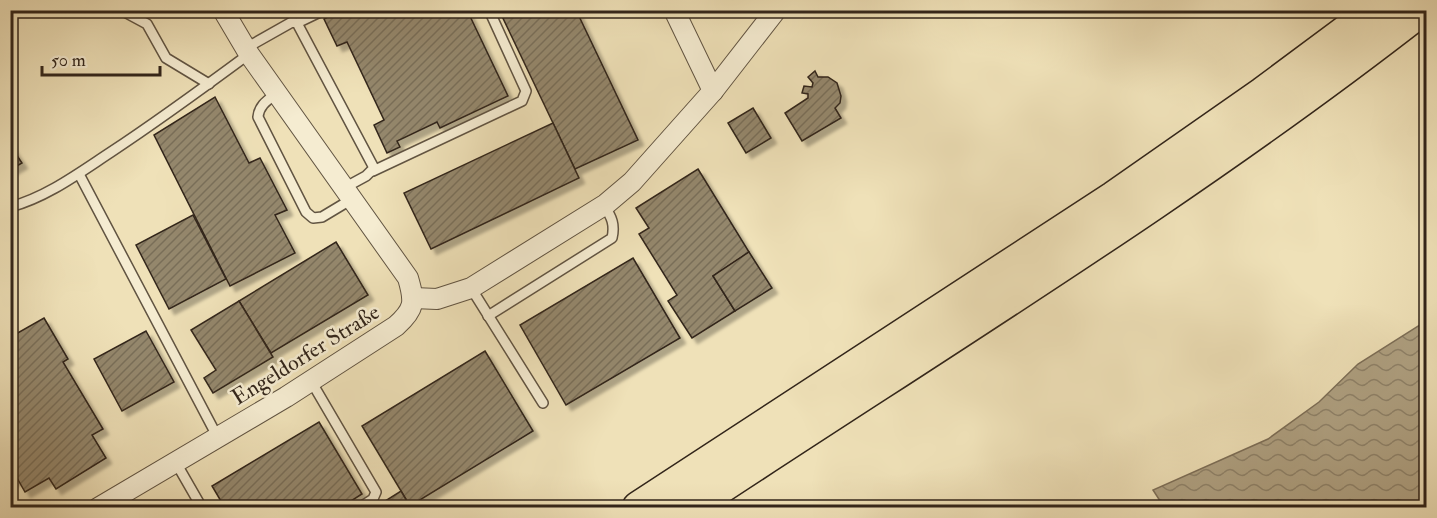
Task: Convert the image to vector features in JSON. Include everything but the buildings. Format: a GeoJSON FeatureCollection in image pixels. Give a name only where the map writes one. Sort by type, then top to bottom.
{"type":"FeatureCollection","features":[{"type":"Feature","properties":{"kind":"highway"},"geometry":{"type":"LineString","coordinates":[[639,507],[1114,198],[1255,100],[1376,10]]}},
{"type":"Feature","properties":{"kind":"highway"},"geometry":{"type":"LineString","coordinates":[[688,507],[1161,199],[1300,102],[1420,10]]}},
{"type":"Feature","properties":{"kind":"street"},"geometry":{"type":"LineString","coordinates":[[223,10],[248,51],[408,278],[414,298],[437,299],[471,288],[604,206],[632,182],[712,91],[776,10]]}},
{"type":"Feature","properties":{"kind":"street"},"geometry":{"type":"LineString","coordinates":[[674,10],[712,91]]}},
{"type":"Feature","properties":{"kind":"street","name":"Engeldorfer Straße"},"geometry":{"type":"LineString","coordinates":[[98,507],[311,381],[396,326],[408,315],[414,298]]}},
{"type":"Feature","properties":{"kind":"lane"},"geometry":{"type":"LineString","coordinates":[[121,10],[147,24],[166,58],[209,84]]}},
{"type":"Feature","properties":{"kind":"lane"},"geometry":{"type":"LineString","coordinates":[[10,207],[30,202],[79,174],[209,84],[248,51],[292,22],[297,24],[324,10]]}},
{"type":"Feature","properties":{"kind":"lane"},"geometry":{"type":"LineString","coordinates":[[278,93],[259,110],[258,117],[261,127],[306,212],[313,218],[322,217],[373,171],[522,100],[526,91],[489,10]]}},
{"type":"Feature","properties":{"kind":"lane"},"geometry":{"type":"LineString","coordinates":[[297,24],[373,163],[373,171]]}},
{"type":"Feature","properties":{"kind":"lane"},"geometry":{"type":"LineString","coordinates":[[79,174],[218,436]]}},
{"type":"Feature","properties":{"kind":"lane"},"geometry":{"type":"LineString","coordinates":[[488,316],[612,238],[614,224],[604,206]]}},
{"type":"Feature","properties":{"kind":"lane"},"geometry":{"type":"LineString","coordinates":[[471,288],[543,403]]}},
{"type":"Feature","properties":{"kind":"lane"},"geometry":{"type":"LineString","coordinates":[[311,381],[376,492],[374,498],[359,507]]}},
{"type":"Feature","properties":{"kind":"lane"},"geometry":{"type":"LineString","coordinates":[[176,461],[202,507]]}},
{"type":"Feature","properties":{"kind":"water"},"geometry":{"type":"Polygon","coordinates":[[[1426,321],[1426,507],[1164,507],[1153,490],[1268,439],[1319,402],[1358,364],[1426,321]]]}}]}
